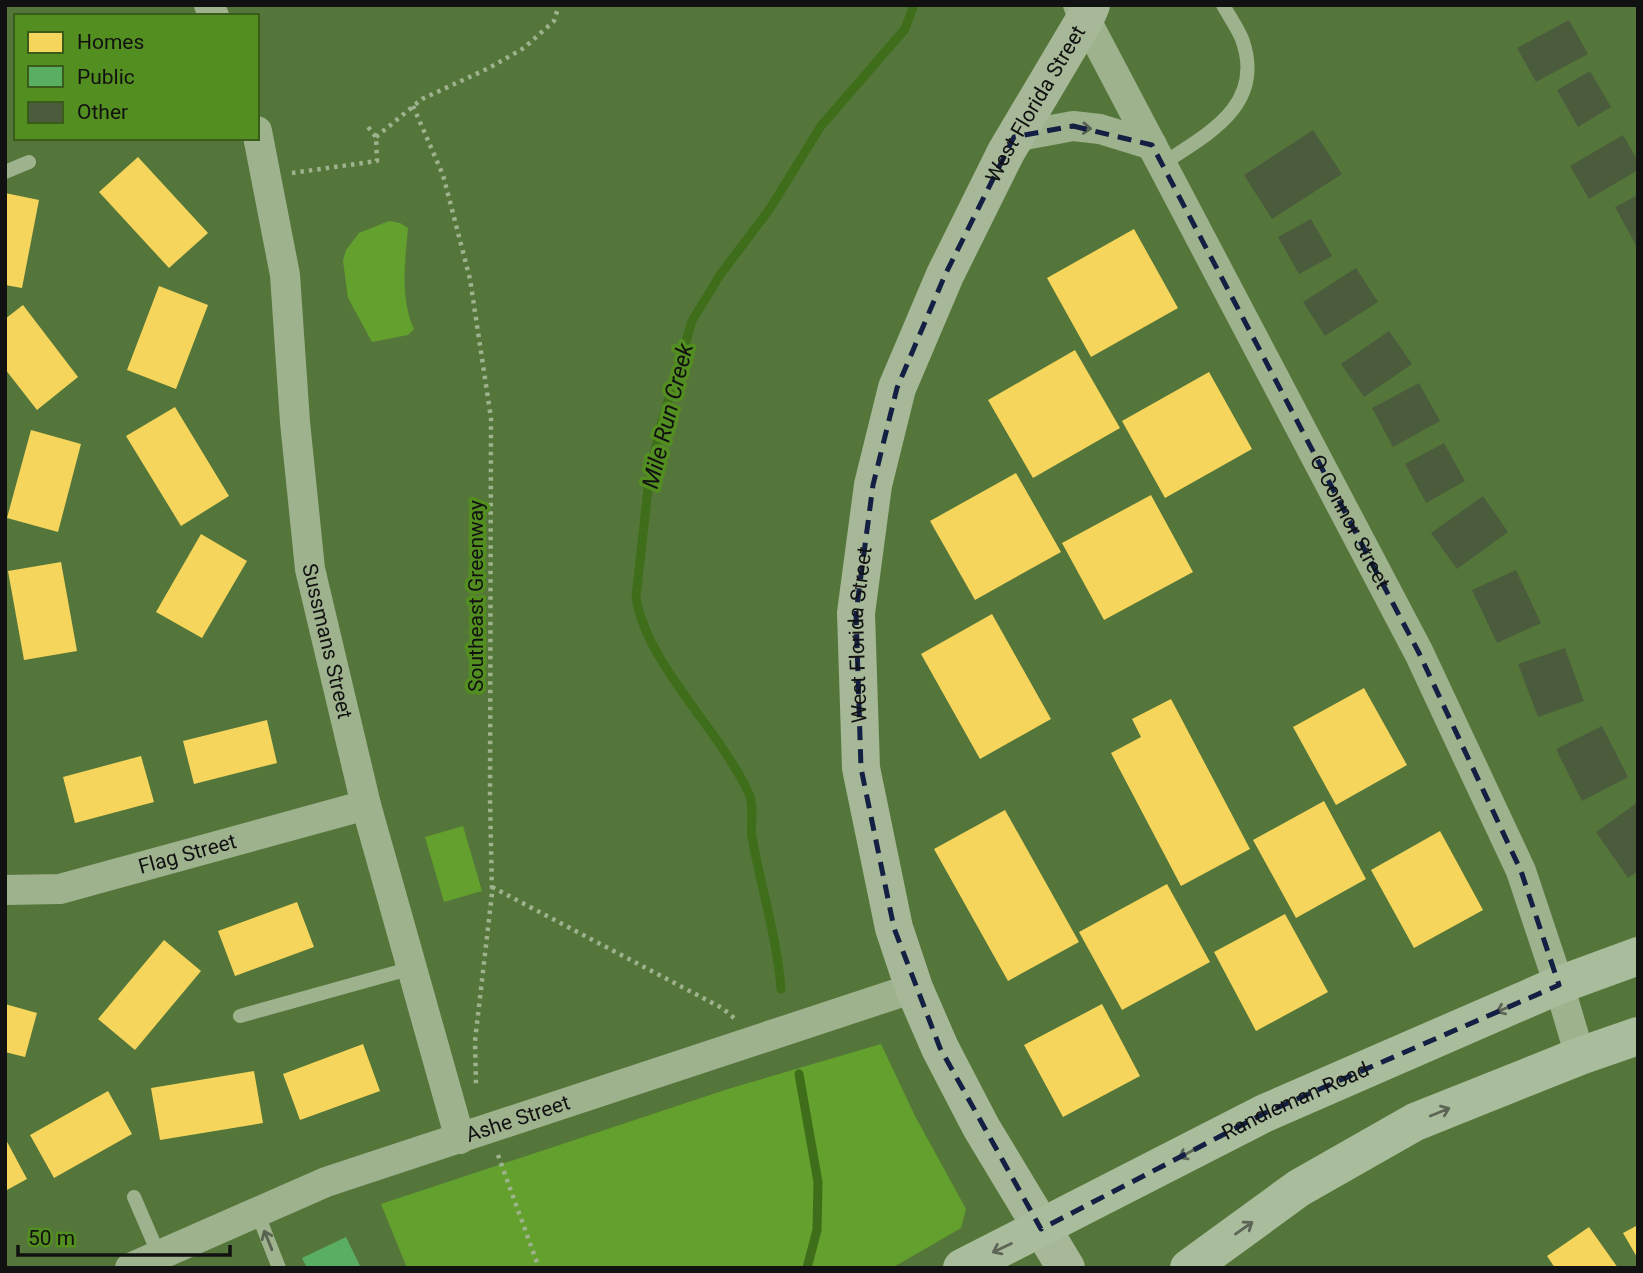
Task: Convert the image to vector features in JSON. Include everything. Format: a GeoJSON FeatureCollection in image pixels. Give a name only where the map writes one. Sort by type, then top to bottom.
{"type":"FeatureCollection","features":[{"type":"Feature","properties":{"kind":"main road","name":"West Florida Street"},"geometry":{"type":"LineString","coordinates":[[1066,1268],[981,1127],[940,1048],[914,988],[894,928],[861,768],[856,613],[873,485],[897,388],[945,275],[1014,138],[1085,10]]}},
{"type":"Feature","properties":{"kind":"main road","name":"Randleman Road"},"geometry":{"type":"LineString","coordinates":[[962,1268],[1265,1112],[1559,985],[1638,956]]}},
{"type":"Feature","properties":{"kind":"main road"},"geometry":{"type":"LineString","coordinates":[[1189,1268],[1299,1188],[1415,1122],[1580,1056],[1638,1036]]}},
{"type":"Feature","properties":{"kind":"street","name":"O Connor Street"},"geometry":{"type":"LineString","coordinates":[[1085,10],[1157,154],[1419,653],[1521,871],[1580,1056]]}},
{"type":"Feature","properties":{"kind":"street"},"geometry":{"type":"LineString","coordinates":[[1014,138],[1073,126],[1100,129],[1157,154]]}},
{"type":"Feature","properties":{"kind":"street","name":"Sussmans Street"},"geometry":{"type":"LineString","coordinates":[[259,140],[285,275],[295,422],[310,569],[366,805],[460,1139]]}},
{"type":"Feature","properties":{"kind":"street","name":"Flag Street"},"geometry":{"type":"LineString","coordinates":[[5,890],[60,889],[366,805]]}},
{"type":"Feature","properties":{"kind":"street","name":"Ashe Street"},"geometry":{"type":"LineString","coordinates":[[130,1268],[326,1182],[914,988]]}},
{"type":"Feature","properties":{"kind":"lane"},"geometry":{"type":"LineString","coordinates":[[1157,154],[1213,131],[1233,110],[1247,86],[1248,66],[1241,39],[1223,5]]}},
{"type":"Feature","properties":{"kind":"lane"},"geometry":{"type":"LineString","coordinates":[[5,172],[29,162]]}},
{"type":"Feature","properties":{"kind":"lane"},"geometry":{"type":"LineString","coordinates":[[240,1016],[412,968]]}},
{"type":"Feature","properties":{"kind":"lane"},"geometry":{"type":"LineString","coordinates":[[134,1197],[159,1255]]}},
{"type":"Feature","properties":{"kind":"lane"},"geometry":{"type":"LineString","coordinates":[[257,1212],[279,1268]]}},
{"type":"Feature","properties":{"kind":"path"},"geometry":{"type":"LineString","coordinates":[[376,138],[422,99],[489,68],[524,48],[555,21],[559,5]]}},
{"type":"Feature","properties":{"kind":"path","name":"Southeast Greenway"},"geometry":{"type":"LineString","coordinates":[[413,107],[443,175],[470,279],[491,418],[492,887],[475,1041],[477,1091],[539,1268]]}},
{"type":"Feature","properties":{"kind":"path"},"geometry":{"type":"LineString","coordinates":[[266,176],[377,161],[376,138],[368,127]]}},
{"type":"Feature","properties":{"kind":"path"},"geometry":{"type":"LineString","coordinates":[[492,887],[722,1008],[759,1038]]}},
{"type":"Feature","properties":{"kind":"highlighted area"},"geometry":{"type":"Polygon","coordinates":[[[1073,126],[1152,145],[1419,653],[1521,871],[1559,985],[1265,1113],[1041,1229],[940,1048],[894,928],[861,768],[856,613],[873,485],[897,388],[945,275],[1014,137],[1073,126]]]}},
{"type":"Feature","properties":{"kind":"green space"},"geometry":{"type":"Polygon","coordinates":[[[389,221],[408,228],[405,293],[414,329],[408,335],[372,342],[348,298],[343,261],[346,250],[359,233],[389,221]]]}},
{"type":"Feature","properties":{"kind":"green space"},"geometry":{"type":"Polygon","coordinates":[[[463,826],[482,891],[444,902],[425,837],[463,826]]]}},
{"type":"Feature","properties":{"kind":"green space"},"geometry":{"type":"Polygon","coordinates":[[[881,1044],[915,1116],[966,1209],[961,1228],[892,1268],[407,1268],[381,1204],[728,1089],[881,1044]]]}},
{"type":"Feature","properties":{"kind":"building: Homes"},"geometry":{"type":"Polygon","coordinates":[[[138,157],[208,233],[169,268],[99,192],[138,157]]]}},
{"type":"Feature","properties":{"kind":"building: Homes"},"geometry":{"type":"Polygon","coordinates":[[[5,193],[39,200],[22,288],[5,285],[5,193]]]}},
{"type":"Feature","properties":{"kind":"building: Homes"},"geometry":{"type":"Polygon","coordinates":[[[1134,229],[1178,308],[1091,357],[1047,278],[1134,229]]]}},
{"type":"Feature","properties":{"kind":"building: Homes"},"geometry":{"type":"Polygon","coordinates":[[[159,286],[208,305],[176,389],[127,370],[159,286]]]}},
{"type":"Feature","properties":{"kind":"building: Homes"},"geometry":{"type":"Polygon","coordinates":[[[23,305],[78,377],[37,410],[5,369],[5,319],[23,305]]]}},
{"type":"Feature","properties":{"kind":"building: Homes"},"geometry":{"type":"Polygon","coordinates":[[[1075,350],[1120,428],[1033,478],[988,400],[1075,350]]]}},
{"type":"Feature","properties":{"kind":"building: Homes"},"geometry":{"type":"Polygon","coordinates":[[[1209,372],[1252,449],[1165,498],[1122,421],[1209,372]]]}},
{"type":"Feature","properties":{"kind":"building: Homes"},"geometry":{"type":"Polygon","coordinates":[[[175,407],[229,496],[181,526],[126,436],[175,407]]]}},
{"type":"Feature","properties":{"kind":"building: Homes"},"geometry":{"type":"Polygon","coordinates":[[[31,430],[81,444],[58,532],[7,518],[31,430]]]}},
{"type":"Feature","properties":{"kind":"building: Homes"},"geometry":{"type":"Polygon","coordinates":[[[1016,473],[1061,552],[975,600],[930,521],[1016,473]]]}},
{"type":"Feature","properties":{"kind":"building: Homes"},"geometry":{"type":"Polygon","coordinates":[[[1151,495],[1193,572],[1104,620],[1062,543],[1151,495]]]}},
{"type":"Feature","properties":{"kind":"building: Homes"},"geometry":{"type":"Polygon","coordinates":[[[201,534],[247,561],[202,638],[156,612],[201,534]]]}},
{"type":"Feature","properties":{"kind":"building: Homes"},"geometry":{"type":"Polygon","coordinates":[[[61,562],[77,651],[24,660],[8,571],[61,562]]]}},
{"type":"Feature","properties":{"kind":"building: Homes"},"geometry":{"type":"Polygon","coordinates":[[[992,614],[1051,719],[980,759],[921,654],[992,614]]]}},
{"type":"Feature","properties":{"kind":"building: Homes"},"geometry":{"type":"Polygon","coordinates":[[[1364,688],[1407,765],[1336,805],[1293,727],[1364,688]]]}},
{"type":"Feature","properties":{"kind":"building: Homes"},"geometry":{"type":"Polygon","coordinates":[[[1171,699],[1250,849],[1181,886],[1111,753],[1141,737],[1132,719],[1171,699]]]}},
{"type":"Feature","properties":{"kind":"building: Homes"},"geometry":{"type":"Polygon","coordinates":[[[267,720],[277,763],[194,784],[183,741],[267,720]]]}},
{"type":"Feature","properties":{"kind":"building: Homes"},"geometry":{"type":"Polygon","coordinates":[[[141,756],[154,802],[75,823],[63,777],[141,756]]]}},
{"type":"Feature","properties":{"kind":"building: Homes"},"geometry":{"type":"Polygon","coordinates":[[[1324,801],[1366,879],[1296,918],[1253,840],[1324,801]]]}},
{"type":"Feature","properties":{"kind":"building: Homes"},"geometry":{"type":"Polygon","coordinates":[[[1005,810],[1079,942],[1008,981],[934,849],[1005,810]]]}},
{"type":"Feature","properties":{"kind":"building: Homes"},"geometry":{"type":"Polygon","coordinates":[[[1440,831],[1483,910],[1414,948],[1371,870],[1440,831]]]}},
{"type":"Feature","properties":{"kind":"building: Homes"},"geometry":{"type":"Polygon","coordinates":[[[1167,884],[1210,962],[1122,1010],[1079,932],[1167,884]]]}},
{"type":"Feature","properties":{"kind":"building: Homes"},"geometry":{"type":"Polygon","coordinates":[[[297,902],[314,947],[235,976],[218,931],[297,902]]]}},
{"type":"Feature","properties":{"kind":"building: Homes"},"geometry":{"type":"Polygon","coordinates":[[[1285,914],[1328,992],[1256,1031],[1214,952],[1285,914]]]}},
{"type":"Feature","properties":{"kind":"building: Homes"},"geometry":{"type":"Polygon","coordinates":[[[164,940],[201,971],[135,1050],[98,1019],[164,940]]]}},
{"type":"Feature","properties":{"kind":"building: Homes"},"geometry":{"type":"Polygon","coordinates":[[[5,1004],[37,1013],[25,1057],[5,1052],[5,1004]]]}},
{"type":"Feature","properties":{"kind":"building: Homes"},"geometry":{"type":"Polygon","coordinates":[[[1102,1004],[1140,1076],[1063,1117],[1024,1045],[1102,1004]]]}},
{"type":"Feature","properties":{"kind":"building: Homes"},"geometry":{"type":"Polygon","coordinates":[[[363,1044],[380,1091],[300,1120],[283,1074],[363,1044]]]}},
{"type":"Feature","properties":{"kind":"building: Homes"},"geometry":{"type":"Polygon","coordinates":[[[254,1071],[263,1123],[160,1140],[151,1088],[254,1071]]]}},
{"type":"Feature","properties":{"kind":"building: Homes"},"geometry":{"type":"Polygon","coordinates":[[[108,1091],[132,1134],[54,1178],[30,1135],[108,1091]]]}},
{"type":"Feature","properties":{"kind":"building: Homes"},"geometry":{"type":"Polygon","coordinates":[[[5,1138],[27,1179],[5,1191],[5,1138]]]}},
{"type":"Feature","properties":{"kind":"building: Homes"},"geometry":{"type":"Polygon","coordinates":[[[1638,1225],[1638,1259],[1623,1233],[1638,1225]]]}},
{"type":"Feature","properties":{"kind":"building: Homes"},"geometry":{"type":"Polygon","coordinates":[[[1589,1227],[1618,1268],[1555,1268],[1547,1256],[1589,1227]]]}},
{"type":"Feature","properties":{"kind":"building: Public"},"geometry":{"type":"Polygon","coordinates":[[[346,1237],[361,1268],[307,1268],[302,1258],[346,1237]]]}},
{"type":"Feature","properties":{"kind":"building: Other"},"geometry":{"type":"Polygon","coordinates":[[[1569,20],[1588,54],[1536,82],[1517,48],[1569,20]]]}},
{"type":"Feature","properties":{"kind":"building: Other"},"geometry":{"type":"Polygon","coordinates":[[[1590,71],[1611,107],[1578,127],[1557,90],[1590,71]]]}},
{"type":"Feature","properties":{"kind":"building: Other"},"geometry":{"type":"Polygon","coordinates":[[[1313,130],[1342,174],[1272,219],[1244,175],[1313,130]]]}},
{"type":"Feature","properties":{"kind":"building: Other"},"geometry":{"type":"Polygon","coordinates":[[[1623,135],[1638,161],[1638,170],[1589,199],[1570,166],[1623,135]]]}},
{"type":"Feature","properties":{"kind":"building: Other"},"geometry":{"type":"Polygon","coordinates":[[[1638,195],[1638,249],[1615,207],[1638,195]]]}},
{"type":"Feature","properties":{"kind":"building: Other"},"geometry":{"type":"Polygon","coordinates":[[[1311,219],[1332,256],[1299,274],[1278,237],[1311,219]]]}},
{"type":"Feature","properties":{"kind":"building: Other"},"geometry":{"type":"Polygon","coordinates":[[[1356,268],[1378,302],[1325,336],[1303,302],[1356,268]]]}},
{"type":"Feature","properties":{"kind":"building: Other"},"geometry":{"type":"Polygon","coordinates":[[[1389,331],[1412,364],[1364,397],[1341,364],[1389,331]]]}},
{"type":"Feature","properties":{"kind":"building: Other"},"geometry":{"type":"Polygon","coordinates":[[[1419,383],[1440,421],[1393,447],[1372,408],[1419,383]]]}},
{"type":"Feature","properties":{"kind":"building: Other"},"geometry":{"type":"Polygon","coordinates":[[[1444,443],[1465,481],[1426,503],[1405,464],[1444,443]]]}},
{"type":"Feature","properties":{"kind":"building: Other"},"geometry":{"type":"Polygon","coordinates":[[[1483,496],[1508,532],[1457,569],[1431,533],[1483,496]]]}},
{"type":"Feature","properties":{"kind":"building: Other"},"geometry":{"type":"Polygon","coordinates":[[[1516,570],[1541,623],[1497,643],[1472,590],[1516,570]]]}},
{"type":"Feature","properties":{"kind":"building: Other"},"geometry":{"type":"Polygon","coordinates":[[[1565,648],[1584,701],[1538,717],[1518,664],[1565,648]]]}},
{"type":"Feature","properties":{"kind":"building: Other"},"geometry":{"type":"Polygon","coordinates":[[[1602,726],[1628,777],[1582,801],[1556,749],[1602,726]]]}},
{"type":"Feature","properties":{"kind":"building: Other"},"geometry":{"type":"Polygon","coordinates":[[[1638,802],[1638,871],[1628,878],[1596,832],[1638,802]]]}},
{"type":"Feature","properties":{"kind":"waterway","name":"Mile Run Creek"},"geometry":{"type":"LineString","coordinates":[[781,989],[752,837],[751,799],[737,770],[654,647],[636,597],[649,480],[660,428],[692,321],[720,275],[769,210],[821,126],[905,29],[914,5]]}},
{"type":"Feature","properties":{"kind":"waterway","name":"Mile Run Creek"},"geometry":{"type":"LineString","coordinates":[[799,1074],[818,1182],[817,1230],[807,1268]]}}]}
